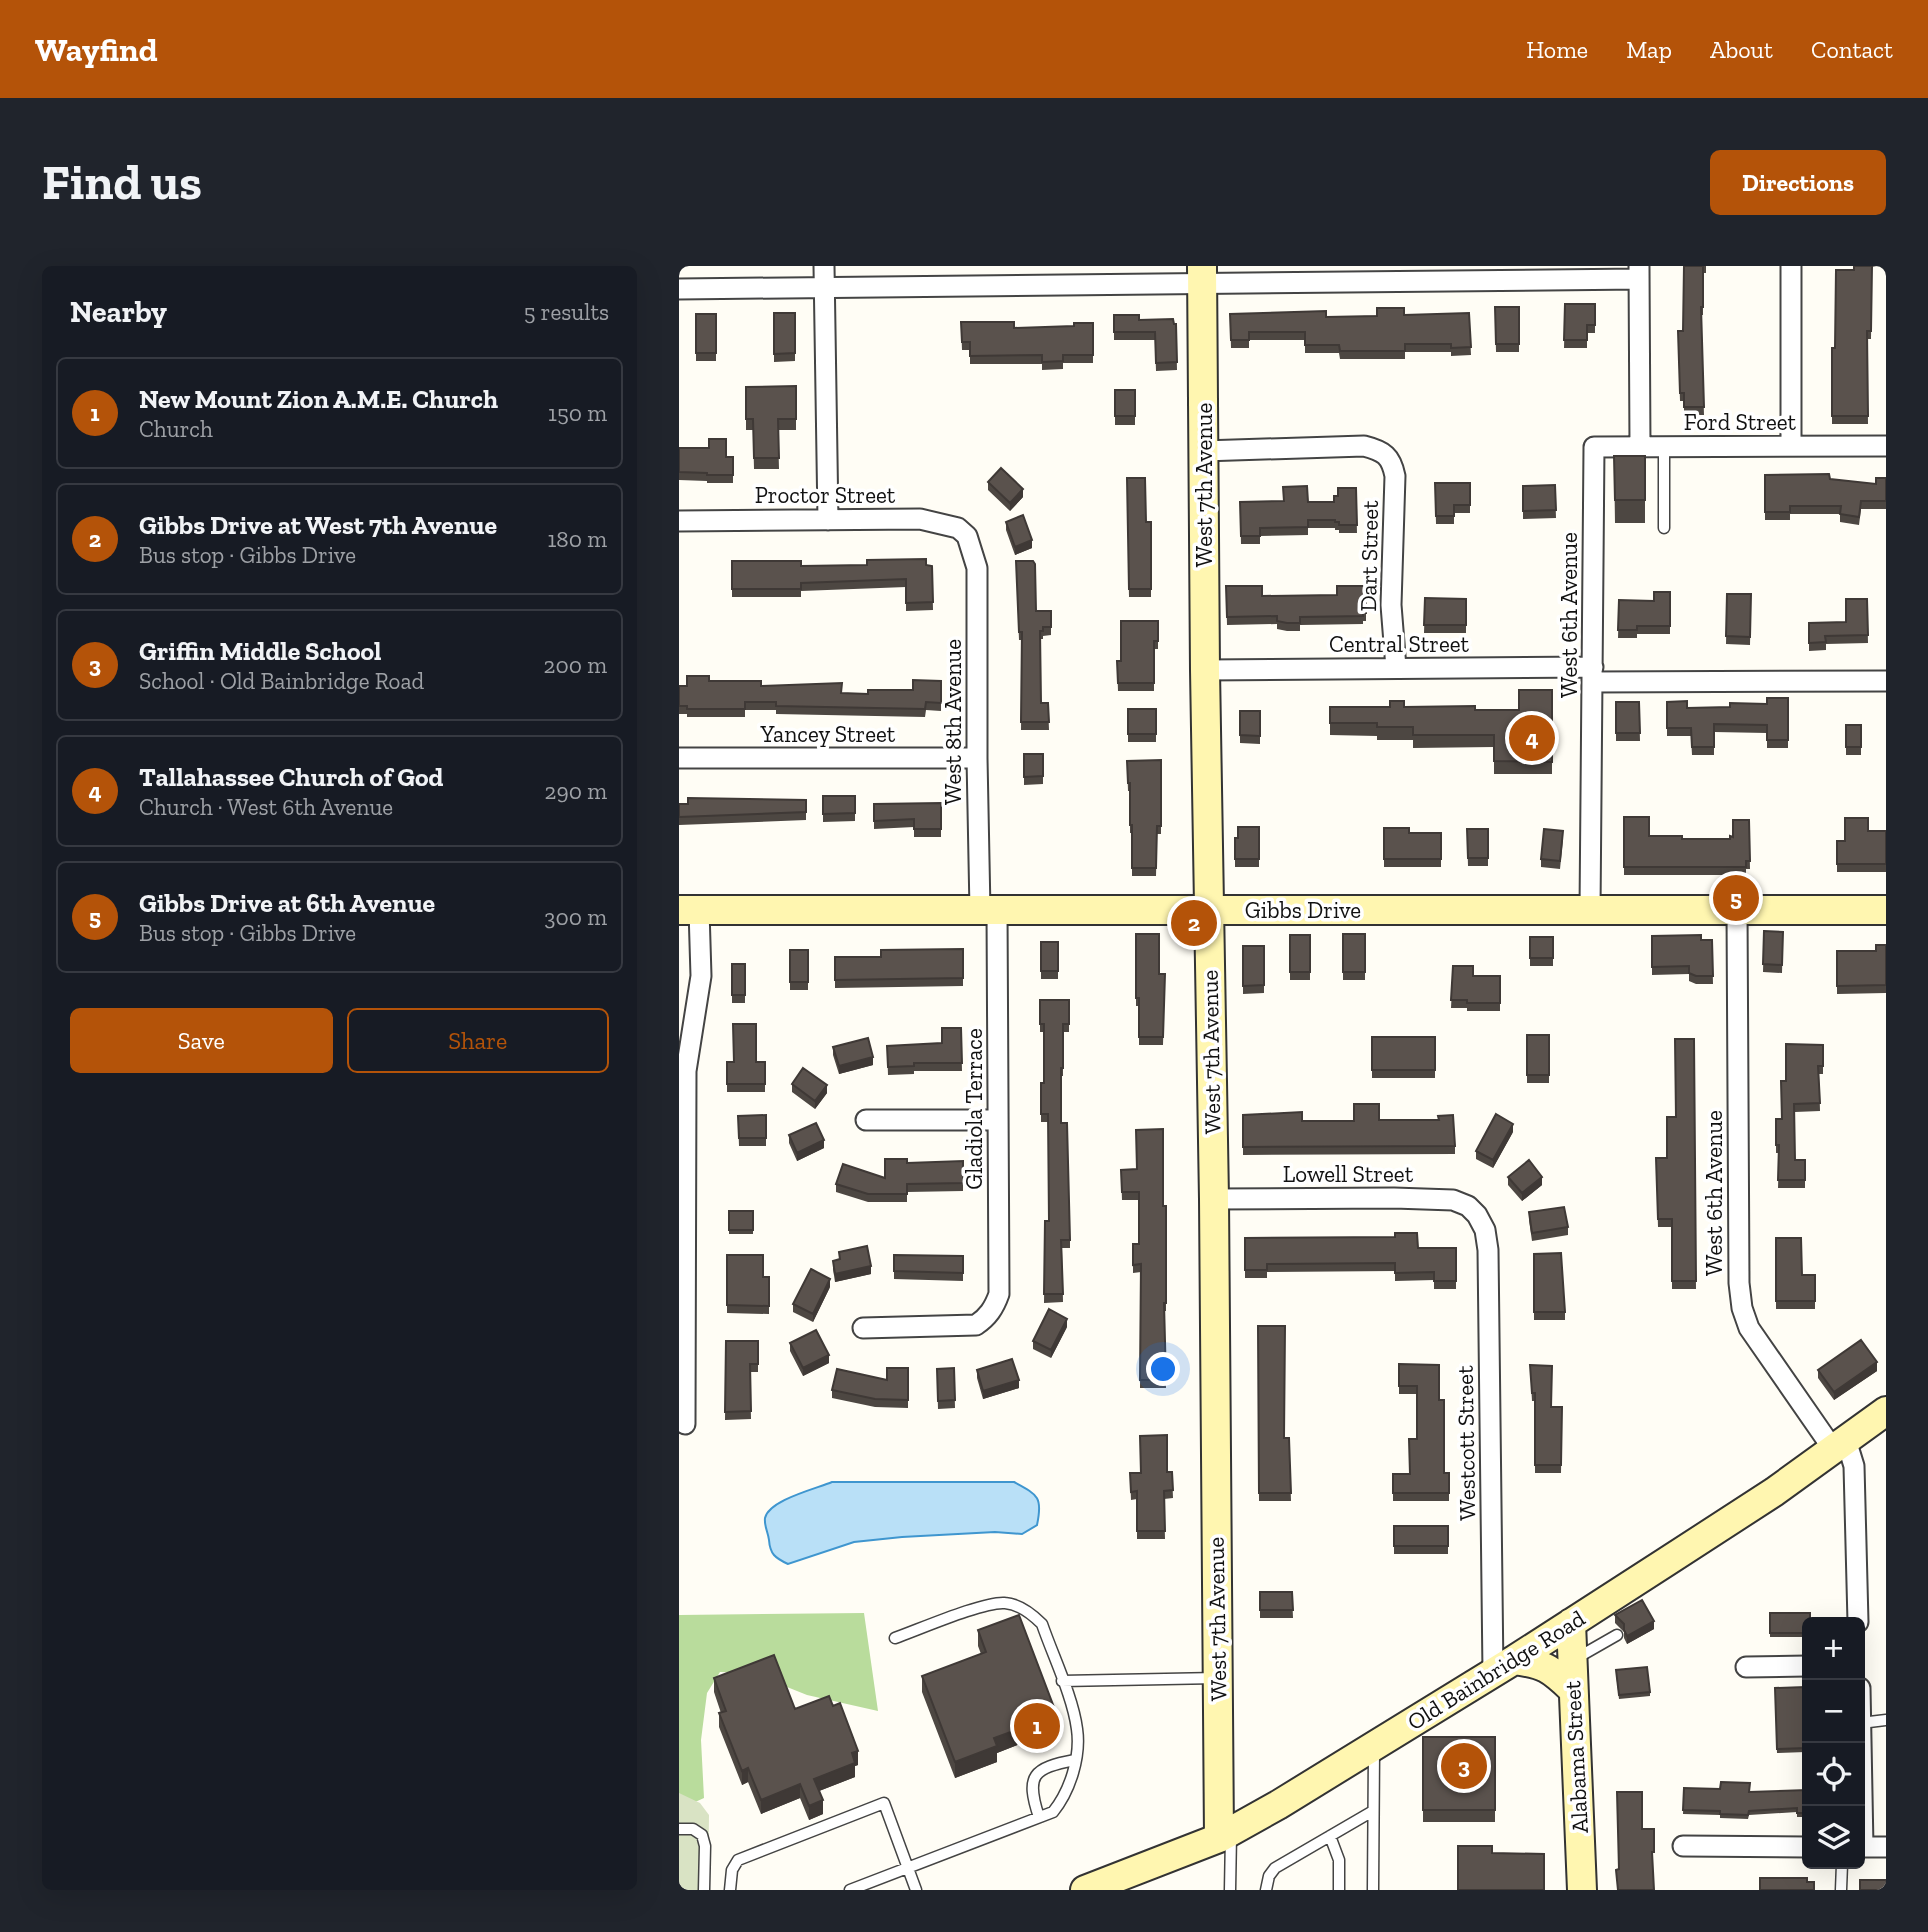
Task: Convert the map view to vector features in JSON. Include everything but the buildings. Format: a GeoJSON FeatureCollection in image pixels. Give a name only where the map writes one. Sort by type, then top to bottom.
{"type":"FeatureCollection","features":[{"type":"Feature","properties":{"kind":"street"},"geometry":{"type":"LineString","coordinates":[[824,266],[828,520]]}},
{"type":"Feature","properties":{"kind":"street"},"geometry":{"type":"LineString","coordinates":[[1791,266],[1791,446]]}},
{"type":"Feature","properties":{"kind":"street"},"geometry":{"type":"LineString","coordinates":[[679,289],[1202,275],[1639,272],[1640,447]]}},
{"type":"Feature","properties":{"kind":"street","name":"West 7th Avenue"},"geometry":{"type":"LineString","coordinates":[[1202,275],[1218,1678],[1225,1834]]}},
{"type":"Feature","properties":{"kind":"street","name":"Dart Street"},"geometry":{"type":"LineString","coordinates":[[1203,451],[1364,446],[1380,450],[1392,463],[1395,476],[1391,605],[1396,668]]}},
{"type":"Feature","properties":{"kind":"street","name":"Ford Street"},"geometry":{"type":"LineString","coordinates":[[1594,447],[1886,446]]}},
{"type":"Feature","properties":{"kind":"street","name":"West 6th Avenue"},"geometry":{"type":"LineString","coordinates":[[1590,910],[1594,447]]}},
{"type":"Feature","properties":{"kind":"street","name":"Proctor Street"},"geometry":{"type":"LineString","coordinates":[[679,521],[920,519],[958,528],[967,536]]}},
{"type":"Feature","properties":{"kind":"street","name":"West 8th Avenue"},"geometry":{"type":"LineString","coordinates":[[967,536],[977,568],[977,758],[989,910]]}},
{"type":"Feature","properties":{"kind":"street","name":"Central Street"},"geometry":{"type":"LineString","coordinates":[[1205,670],[1396,668],[1886,681]]}},
{"type":"Feature","properties":{"kind":"street","name":"Yancey Street"},"geometry":{"type":"LineString","coordinates":[[679,758],[977,758]]}},
{"type":"Feature","properties":{"kind":"street","name":"Gibbs Drive"},"geometry":{"type":"LineString","coordinates":[[689,910],[1886,909]]}},
{"type":"Feature","properties":{"kind":"street"},"geometry":{"type":"LineString","coordinates":[[685,1424],[686,1070],[701,975],[689,910]]}},
{"type":"Feature","properties":{"kind":"street","name":"Gladiola Terrace"},"geometry":{"type":"LineString","coordinates":[[863,1328],[976,1325],[985,1319],[995,1306],[999,1294],[998,1120],[989,910]]}},
{"type":"Feature","properties":{"kind":"street","name":"West 6th Avenue"},"geometry":{"type":"LineString","coordinates":[[1737,910],[1739,1283],[1742,1308],[1749,1328],[1854,1465],[1858,1617]]}},
{"type":"Feature","properties":{"kind":"street"},"geometry":{"type":"LineString","coordinates":[[866,1120],[998,1120]]}},
{"type":"Feature","properties":{"kind":"street","name":"Lowell Street"},"geometry":{"type":"LineString","coordinates":[[1214,1199],[1453,1200],[1468,1206],[1477,1215]]}},
{"type":"Feature","properties":{"kind":"street","name":"Westcott Street"},"geometry":{"type":"LineString","coordinates":[[1477,1215],[1485,1230],[1488,1250],[1503,1666]]}},
{"type":"Feature","properties":{"kind":"street","name":"Old Bainbridge Road"},"geometry":{"type":"LineString","coordinates":[[1085,1890],[1225,1834],[1374,1746],[1774,1492],[1886,1411]]}},
{"type":"Feature","properties":{"kind":"street","name":"Alabama Street"},"geometry":{"type":"LineString","coordinates":[[1571,1623],[1582,1890]]}},
{"type":"Feature","properties":{"kind":"street"},"geometry":{"type":"LineString","coordinates":[[1503,1666],[1539,1663],[1556,1673],[1572,1689]]}},
{"type":"Feature","properties":{"kind":"street"},"geometry":{"type":"LineString","coordinates":[[1746,1667],[1802,1667]]}},
{"type":"Feature","properties":{"kind":"street"},"geometry":{"type":"LineString","coordinates":[[1861,1743],[1861,1806]]}},
{"type":"Feature","properties":{"kind":"street"},"geometry":{"type":"LineString","coordinates":[[1683,1846],[1802,1847]]}},
{"type":"Feature","properties":{"kind":"street"},"geometry":{"type":"LineString","coordinates":[[1865,1847],[1886,1847]]}},
{"type":"Feature","properties":{"kind":"lane"},"geometry":{"type":"LineString","coordinates":[[1664,447],[1664,528]]}},
{"type":"Feature","properties":{"kind":"lane"},"geometry":{"type":"LineString","coordinates":[[850,1890],[1053,1812],[1063,1800],[1075,1760],[1078,1730],[1042,1624],[1033,1615],[1021,1607],[1005,1602],[986,1605],[895,1638]]}},
{"type":"Feature","properties":{"kind":"lane"},"geometry":{"type":"LineString","coordinates":[[1572,1661],[1617,1635]]}},
{"type":"Feature","properties":{"kind":"lane"},"geometry":{"type":"LineString","coordinates":[[1062,1681],[1218,1678]]}},
{"type":"Feature","properties":{"kind":"lane"},"geometry":{"type":"LineString","coordinates":[[1865,1723],[1886,1720]]}},
{"type":"Feature","properties":{"kind":"lane"},"geometry":{"type":"LineString","coordinates":[[1373,1890],[1374,1746]]}},
{"type":"Feature","properties":{"kind":"lane"},"geometry":{"type":"LineString","coordinates":[[1039,1817],[1032,1797],[1034,1778],[1047,1766],[1075,1760]]}},
{"type":"Feature","properties":{"kind":"lane"},"geometry":{"type":"LineString","coordinates":[[730,1890],[732,1870],[738,1860],[884,1803],[916,1890]]}},
{"type":"Feature","properties":{"kind":"lane"},"geometry":{"type":"LineString","coordinates":[[1266,1890],[1269,1876],[1275,1868],[1374,1811]]}},
{"type":"Feature","properties":{"kind":"lane"},"geometry":{"type":"LineString","coordinates":[[679,1829],[693,1829],[702,1835],[705,1846],[705,1890]]}},
{"type":"Feature","properties":{"kind":"lane"},"geometry":{"type":"LineString","coordinates":[[1225,1834],[1230,1890]]}},
{"type":"Feature","properties":{"kind":"lane"},"geometry":{"type":"LineString","coordinates":[[1330,1836],[1339,1860],[1339,1890]]}},
{"type":"Feature","properties":{"kind":"lane"},"geometry":{"type":"LineString","coordinates":[[1841,1890],[1842,1869]]}},
{"type":"Feature","properties":{"kind":"green space"},"geometry":{"type":"Polygon","coordinates":[[[864,1613],[878,1711],[807,1695],[752,1673],[720,1672],[707,1693],[701,1740],[704,1798],[693,1803],[679,1798],[679,1615],[864,1613]]]}},
{"type":"Feature","properties":{"kind":"green space"},"geometry":{"type":"Polygon","coordinates":[[[679,1793],[700,1803],[709,1815],[708,1890],[679,1890],[679,1793]]]}},
{"type":"Feature","properties":{"kind":"water"},"geometry":{"type":"Polygon","coordinates":[[[832,1482],[1014,1482],[1037,1498],[1037,1525],[1022,1534],[995,1532],[854,1542],[788,1564],[780,1560],[772,1552],[770,1545],[765,1521],[768,1512],[783,1501],[832,1482]]]}},
{"type":"Feature","properties":{"kind":"place","name":"Tallahassee Church of God"},"geometry":{"type":"Point","coordinates":[1532,738]}},
{"type":"Feature","properties":{"kind":"place","name":"Gibbs Drive at 6th Avenue"},"geometry":{"type":"Point","coordinates":[1736,898]}},
{"type":"Feature","properties":{"kind":"place","name":"Gibbs Drive at West 7th Avenue"},"geometry":{"type":"Point","coordinates":[1194,923]}},
{"type":"Feature","properties":{"kind":"place","name":"New Mount Zion A.M.E. Church"},"geometry":{"type":"Point","coordinates":[1037,1726]}},
{"type":"Feature","properties":{"kind":"place","name":"Griffin Middle School"},"geometry":{"type":"Point","coordinates":[1464,1766]}}]}
